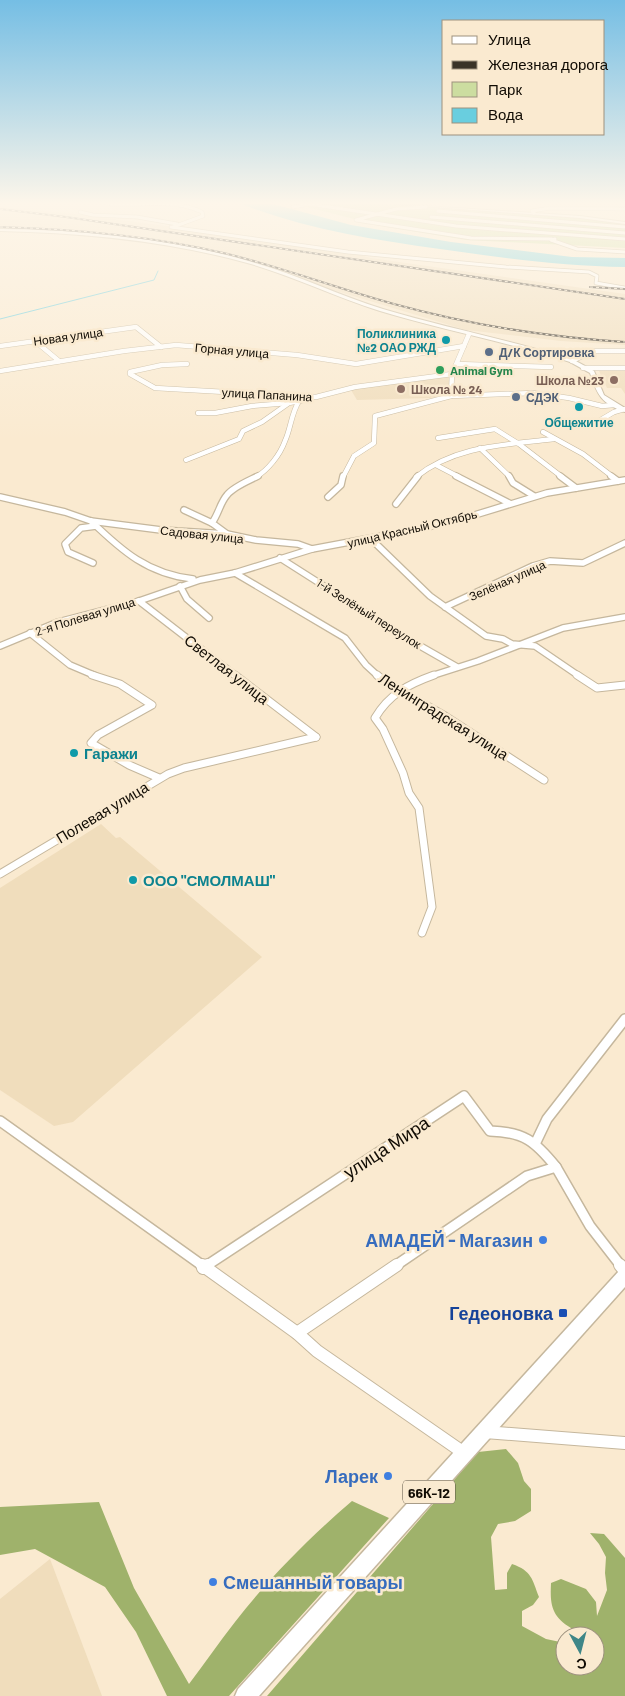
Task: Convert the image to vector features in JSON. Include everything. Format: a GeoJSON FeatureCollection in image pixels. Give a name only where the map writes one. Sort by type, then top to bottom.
{"type":"FeatureCollection","features":[{"type":"Feature","properties":{"kind":"main road","name":"66К-12"},"geometry":{"type":"LineString","coordinates":[[245,1696],[620,1282]]}},
{"type":"Feature","properties":{"kind":"street"},"geometry":{"type":"LineString","coordinates":[[309,283],[379,309],[572,360],[592,372],[598,393],[604,400],[624,409]]}},
{"type":"Feature","properties":{"kind":"street"},"geometry":{"type":"LineString","coordinates":[[597,283],[625,288]]}},
{"type":"Feature","properties":{"kind":"street","name":"Новая улица"},"geometry":{"type":"LineString","coordinates":[[0,346],[136,326],[160,346]]}},
{"type":"Feature","properties":{"kind":"street"},"geometry":{"type":"LineString","coordinates":[[451,396],[452,374],[469,334]]}},
{"type":"Feature","properties":{"kind":"street"},"geometry":{"type":"LineString","coordinates":[[35,341],[59,361]]}},
{"type":"Feature","properties":{"kind":"street","name":"Горная улица"},"geometry":{"type":"LineString","coordinates":[[0,371],[160,346],[217,348],[298,355],[356,364],[464,346]]}},
{"type":"Feature","properties":{"kind":"street"},"geometry":{"type":"LineString","coordinates":[[572,360],[593,351],[625,351]]}},
{"type":"Feature","properties":{"kind":"street","name":"улица Папанина"},"geometry":{"type":"LineString","coordinates":[[187,364],[162,365],[130,372],[130,374],[157,388],[316,397],[355,387],[452,374]]}},
{"type":"Feature","properties":{"kind":"street"},"geometry":{"type":"LineString","coordinates":[[457,364],[551,367]]}},
{"type":"Feature","properties":{"kind":"street"},"geometry":{"type":"LineString","coordinates":[[585,368],[625,368]]}},
{"type":"Feature","properties":{"kind":"street"},"geometry":{"type":"LineString","coordinates":[[328,497],[341,485],[344,472],[354,456],[374,443],[375,416],[451,396],[533,393],[569,398],[602,406],[614,405]]}},
{"type":"Feature","properties":{"kind":"street"},"geometry":{"type":"LineString","coordinates":[[198,413],[214,413],[252,406],[289,403],[316,397]]}},
{"type":"Feature","properties":{"kind":"street"},"geometry":{"type":"LineString","coordinates":[[212,523],[220,512],[221,504],[228,493],[264,472],[273,461],[285,442],[293,411],[299,401]]}},
{"type":"Feature","properties":{"kind":"street"},"geometry":{"type":"LineString","coordinates":[[186,460],[239,439],[243,431],[262,422],[289,403]]}},
{"type":"Feature","properties":{"kind":"street"},"geometry":{"type":"LineString","coordinates":[[596,426],[596,422],[624,409]]}},
{"type":"Feature","properties":{"kind":"street"},"geometry":{"type":"LineString","coordinates":[[438,438],[495,429],[519,444],[576,488]]}},
{"type":"Feature","properties":{"kind":"street"},"geometry":{"type":"LineString","coordinates":[[544,432],[582,454],[618,481]]}},
{"type":"Feature","properties":{"kind":"street"},"geometry":{"type":"LineString","coordinates":[[396,504],[408,492],[417,476],[446,458],[480,448],[554,439]]}},
{"type":"Feature","properties":{"kind":"street"},"geometry":{"type":"LineString","coordinates":[[480,448],[509,474],[513,483],[534,496]]}},
{"type":"Feature","properties":{"kind":"street"},"geometry":{"type":"LineString","coordinates":[[436,465],[509,503]]}},
{"type":"Feature","properties":{"kind":"street","name":"улица Красный Октябрь"},"geometry":{"type":"LineString","coordinates":[[200,580],[235,573],[312,549],[370,539],[468,517],[534,496],[625,480]]}},
{"type":"Feature","properties":{"kind":"street","name":"Садовая улица"},"geometry":{"type":"LineString","coordinates":[[0,497],[64,512],[91,521],[160,530],[226,534],[256,540],[298,544],[312,549]]}},
{"type":"Feature","properties":{"kind":"street"},"geometry":{"type":"LineString","coordinates":[[184,510],[212,523],[226,534]]}},
{"type":"Feature","properties":{"kind":"street","name":"Садовая улица"},"geometry":{"type":"LineString","coordinates":[[91,521],[119,547],[154,571],[182,579],[200,580]]}},
{"type":"Feature","properties":{"kind":"street"},"geometry":{"type":"LineString","coordinates":[[92,563],[68,552],[66,544],[81,528],[96,526]]}},
{"type":"Feature","properties":{"kind":"street","name":"Зелёная улица"},"geometry":{"type":"LineString","coordinates":[[370,539],[424,590],[486,636],[503,639],[512,644],[534,646],[596,688],[625,685]]}},
{"type":"Feature","properties":{"kind":"street","name":"Зелёная улица"},"geometry":{"type":"LineString","coordinates":[[445,606],[533,566],[557,560],[573,564],[584,563],[603,556],[625,543]]}},
{"type":"Feature","properties":{"kind":"street","name":"1-й Зелёный переулок"},"geometry":{"type":"LineString","coordinates":[[280,558],[401,635],[457,667]]}},
{"type":"Feature","properties":{"kind":"street","name":"Ленинградская улица"},"geometry":{"type":"LineString","coordinates":[[235,573],[345,638],[366,665],[386,682],[445,716],[544,780]]}},
{"type":"Feature","properties":{"kind":"street"},"geometry":{"type":"LineString","coordinates":[[168,575],[172,588]]}},
{"type":"Feature","properties":{"kind":"street","name":"2-я Полевая улица"},"geometry":{"type":"LineString","coordinates":[[0,646],[58,622],[138,601],[200,580]]}},
{"type":"Feature","properties":{"kind":"street"},"geometry":{"type":"LineString","coordinates":[[180,586],[187,599],[209,618]]}},
{"type":"Feature","properties":{"kind":"street","name":"Светлая улица"},"geometry":{"type":"LineString","coordinates":[[138,601],[316,737],[184,768],[159,778]]}},
{"type":"Feature","properties":{"kind":"street"},"geometry":{"type":"LineString","coordinates":[[422,933],[432,907],[418,808],[409,793],[403,773],[383,729],[375,718],[381,708],[399,690],[415,682],[478,661],[563,628],[625,617]]}},
{"type":"Feature","properties":{"kind":"street","name":"Полевая улица"},"geometry":{"type":"LineString","coordinates":[[30,633],[70,665],[84,672],[120,684],[152,705],[98,735],[91,743],[129,765],[159,778]]}},
{"type":"Feature","properties":{"kind":"street","name":"Полевая улица"},"geometry":{"type":"LineString","coordinates":[[0,874],[159,778]]}},
{"type":"Feature","properties":{"kind":"street"},"geometry":{"type":"LineString","coordinates":[[536,1142],[547,1119],[625,1019]]}},
{"type":"Feature","properties":{"kind":"street","name":"улица Мира"},"geometry":{"type":"LineString","coordinates":[[203,1268],[464,1096],[490,1131],[518,1133],[536,1142],[556,1167],[590,1226],[625,1271]]}},
{"type":"Feature","properties":{"kind":"street"},"geometry":{"type":"LineString","coordinates":[[0,1121],[151,1228],[203,1268],[297,1333],[317,1351],[464,1453]]}},
{"type":"Feature","properties":{"kind":"street"},"geometry":{"type":"LineString","coordinates":[[297,1333],[527,1176],[556,1167]]}},
{"type":"Feature","properties":{"kind":"street"},"geometry":{"type":"LineString","coordinates":[[484,1432],[625,1443]]}},
{"type":"Feature","properties":{"kind":"shaded area"},"geometry":{"type":"Polygon","coordinates":[[[313,283],[548,283],[625,294],[625,345],[561,341],[466,330],[313,283]]]}},
{"type":"Feature","properties":{"kind":"shaded area","name":"Школа №23"},"geometry":{"type":"Polygon","coordinates":[[[599,371],[625,371],[625,394],[621,388],[607,388],[599,371]]]}},
{"type":"Feature","properties":{"kind":"shaded area","name":"Школа № 24"},"geometry":{"type":"Polygon","coordinates":[[[450,376],[449,394],[430,398],[357,400],[351,390],[357,387],[450,376]]]}},
{"type":"Feature","properties":{"kind":"shaded area"},"geometry":{"type":"Polygon","coordinates":[[[101,824],[116,838],[120,837],[262,957],[73,1122],[54,1126],[0,1090],[0,888],[101,824]]]}},
{"type":"Feature","properties":{"kind":"shaded area"},"geometry":{"type":"Polygon","coordinates":[[[50,1559],[102,1696],[0,1696],[0,1599],[50,1559]]]}},
{"type":"Feature","properties":{"kind":"green space"},"geometry":{"type":"Polygon","coordinates":[[[506,1449],[518,1463],[524,1481],[531,1489],[531,1511],[515,1521],[498,1524],[491,1537],[495,1590],[507,1589],[507,1573],[512,1564],[524,1570],[530,1576],[539,1597],[533,1605],[522,1611],[522,1626],[546,1639],[555,1641],[555,1676],[605,1676],[605,1626],[568,1626],[564,1623],[553,1609],[551,1583],[561,1579],[586,1589],[596,1602],[597,1616],[607,1590],[606,1557],[590,1533],[604,1534],[625,1558],[625,1696],[267,1696],[478,1452],[506,1449]]]}},
{"type":"Feature","properties":{"kind":"green space"},"geometry":{"type":"Polygon","coordinates":[[[352,1501],[389,1518],[229,1696],[167,1696],[136,1632],[105,1587],[35,1549],[0,1555],[0,1507],[99,1502],[134,1588],[189,1684],[229,1630],[276,1574],[305,1544],[352,1501]]]}},
{"type":"Feature","properties":{"kind":"waterway"},"geometry":{"type":"LineString","coordinates":[[0,319],[142,283]]}},
{"type":"Feature","properties":{"kind":"railway"},"geometry":{"type":"LineString","coordinates":[[326,283],[373,298],[480,324],[567,337],[625,342]]}},
{"type":"Feature","properties":{"kind":"railway"},"geometry":{"type":"LineString","coordinates":[[517,283],[625,299]]}},
{"type":"Feature","properties":{"kind":"railway"},"geometry":{"type":"LineString","coordinates":[[590,287],[625,289]]}},
{"type":"Feature","properties":{"kind":"place","name":"Поликлиника №2 ОАО РЖД"},"geometry":{"type":"Point","coordinates":[446,340]}},
{"type":"Feature","properties":{"kind":"place","name":"Д/К Сортировка"},"geometry":{"type":"Point","coordinates":[489,352]}},
{"type":"Feature","properties":{"kind":"place","name":"Animal Gym"},"geometry":{"type":"Point","coordinates":[440,370]}},
{"type":"Feature","properties":{"kind":"place","name":"Школа №23"},"geometry":{"type":"Point","coordinates":[614,380]}},
{"type":"Feature","properties":{"kind":"place","name":"Школа № 24"},"geometry":{"type":"Point","coordinates":[401,389]}},
{"type":"Feature","properties":{"kind":"place","name":"СДЭК"},"geometry":{"type":"Point","coordinates":[516,397]}},
{"type":"Feature","properties":{"kind":"place","name":"Общежитие"},"geometry":{"type":"Point","coordinates":[579,407]}},
{"type":"Feature","properties":{"kind":"place","name":"Гаражи"},"geometry":{"type":"Point","coordinates":[74,753]}},
{"type":"Feature","properties":{"kind":"place","name":"ООО \"СМОЛМАШ\""},"geometry":{"type":"Point","coordinates":[133,880]}},
{"type":"Feature","properties":{"kind":"place","name":"АМАДЕЙ - Магазин"},"geometry":{"type":"Point","coordinates":[543,1240]}},
{"type":"Feature","properties":{"kind":"place","name":"Гедеоновка"},"geometry":{"type":"Point","coordinates":[563,1313]}},
{"type":"Feature","properties":{"kind":"place","name":"Ларек"},"geometry":{"type":"Point","coordinates":[388,1476]}},
{"type":"Feature","properties":{"kind":"place","name":"Смешанный товары"},"geometry":{"type":"Point","coordinates":[213,1582]}}]}
